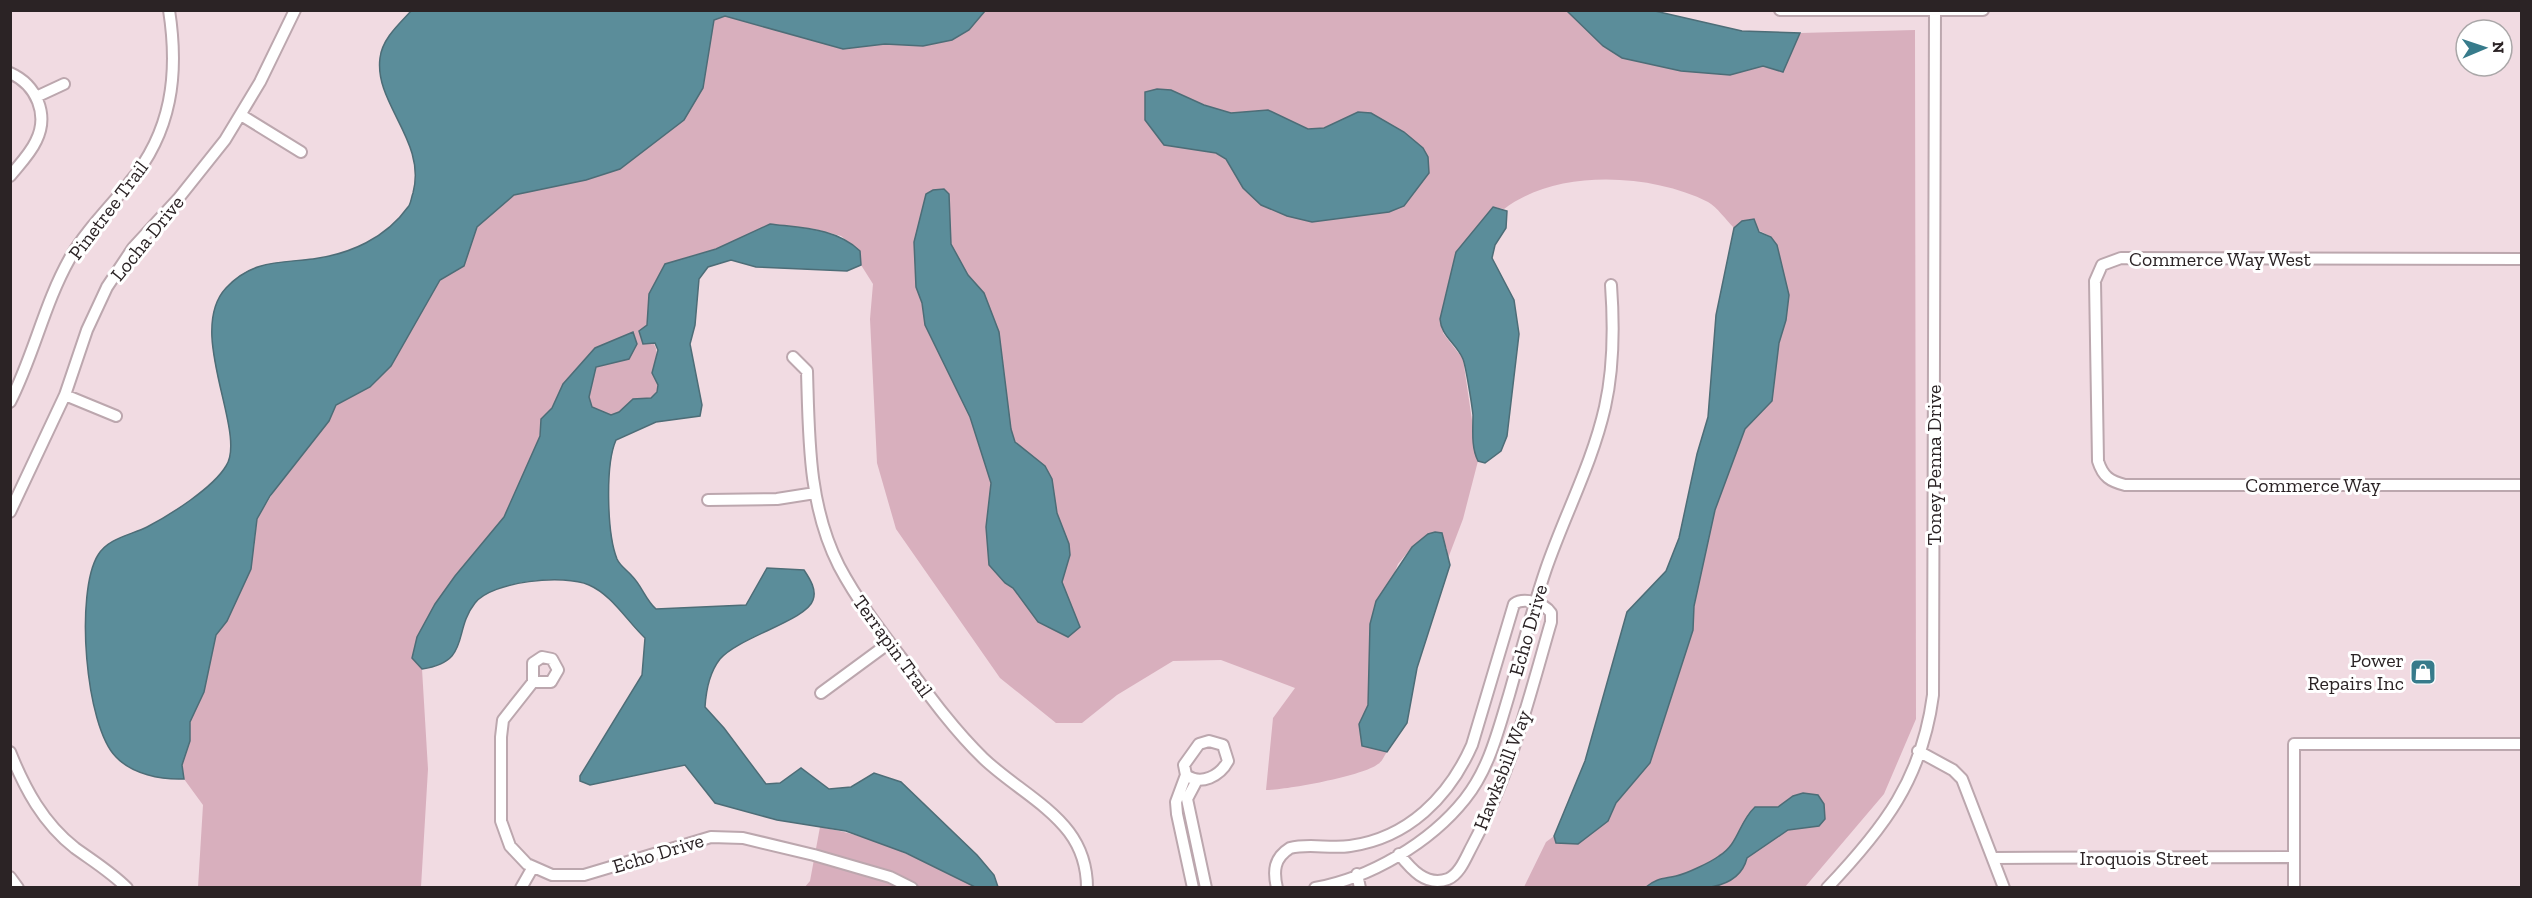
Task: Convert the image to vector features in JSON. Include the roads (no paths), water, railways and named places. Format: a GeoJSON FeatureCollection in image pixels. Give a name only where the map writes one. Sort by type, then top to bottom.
{"type":"FeatureCollection","features":[{"type":"Feature","properties":{"kind":"street","name":"Pinetree Trail"},"geometry":{"type":"LineString","coordinates":[[10,402],[49,298],[71,255],[138,172],[161,132],[168,110],[174,71],[169,10]]}},
{"type":"Feature","properties":{"kind":"street","name":"Locha Drive"},"geometry":{"type":"LineString","coordinates":[[10,512],[65,395],[98,304],[122,263],[203,170],[241,115],[296,10]]}},
{"type":"Feature","properties":{"kind":"street"},"geometry":{"type":"LineString","coordinates":[[1780,10],[1983,10]]}},
{"type":"Feature","properties":{"kind":"street","name":"Toney Penna Drive"},"geometry":{"type":"LineString","coordinates":[[1827,888],[1865,848],[1893,811],[1907,787],[1930,713],[1934,669],[1935,11]]}},
{"type":"Feature","properties":{"kind":"street"},"geometry":{"type":"LineString","coordinates":[[10,73],[27,84],[36,97],[41,116],[40,132],[34,146],[10,176]]}},
{"type":"Feature","properties":{"kind":"street"},"geometry":{"type":"LineString","coordinates":[[36,97],[64,84]]}},
{"type":"Feature","properties":{"kind":"street"},"geometry":{"type":"LineString","coordinates":[[241,115],[301,152]]}},
{"type":"Feature","properties":{"kind":"street","name":"Commerce Way West"},"geometry":{"type":"LineString","coordinates":[[2106,478],[2098,461],[2095,281],[2102,265],[2121,258],[2522,258]]}},
{"type":"Feature","properties":{"kind":"street","name":"Echo Drive"},"geometry":{"type":"LineString","coordinates":[[1315,888],[1357,874],[1399,854],[1451,816],[1482,773],[1498,731],[1559,533],[1589,462],[1606,405],[1613,346],[1611,285]]}},
{"type":"Feature","properties":{"kind":"street","name":"Terrapin Trail"},"geometry":{"type":"LineString","coordinates":[[793,357],[807,371],[810,464],[815,493],[824,527],[838,564],[852,590],[962,736],[984,759],[1070,832],[1084,864],[1087,888]]}},
{"type":"Feature","properties":{"kind":"street"},"geometry":{"type":"LineString","coordinates":[[65,395],[116,416]]}},
{"type":"Feature","properties":{"kind":"street","name":"Commerce Way"},"geometry":{"type":"LineString","coordinates":[[2106,478],[2125,485],[2522,485]]}},
{"type":"Feature","properties":{"kind":"street"},"geometry":{"type":"LineString","coordinates":[[708,500],[777,499],[815,493]]}},
{"type":"Feature","properties":{"kind":"street"},"geometry":{"type":"LineString","coordinates":[[1277,888],[1274,876],[1276,862],[1290,848],[1341,847],[1372,841],[1404,826],[1437,801],[1462,767],[1472,745],[1514,604],[1523,601],[1536,603]]}},
{"type":"Feature","properties":{"kind":"street","name":"Hawksbill Way"},"geometry":{"type":"LineString","coordinates":[[1399,854],[1421,877],[1434,880],[1448,879],[1457,872],[1496,796],[1520,730],[1551,622],[1548,608],[1536,603]]}},
{"type":"Feature","properties":{"kind":"street"},"geometry":{"type":"LineString","coordinates":[[820,693],[890,643]]}},
{"type":"Feature","properties":{"kind":"street","name":"Echo Drive"},"geometry":{"type":"LineString","coordinates":[[533,682],[504,720],[501,737],[501,820],[510,846],[527,864],[552,875],[584,875],[711,837],[743,838],[890,877],[912,888]]}},
{"type":"Feature","properties":{"kind":"street"},"geometry":{"type":"LineString","coordinates":[[1193,888],[1176,808],[1186,775],[1184,765],[1199,744],[1219,742],[1226,751],[1228,761],[1222,771],[1197,780],[1187,799],[1206,888]]}},
{"type":"Feature","properties":{"kind":"street"},"geometry":{"type":"LineString","coordinates":[[2294,888],[2294,744],[2522,744]]}},
{"type":"Feature","properties":{"kind":"street"},"geometry":{"type":"LineString","coordinates":[[1918,751],[1953,770],[1962,779],[1976,822],[2004,888]]}},
{"type":"Feature","properties":{"kind":"street"},"geometry":{"type":"LineString","coordinates":[[10,752],[32,800],[45,818],[68,841],[128,888]]}},
{"type":"Feature","properties":{"kind":"street"},"geometry":{"type":"LineString","coordinates":[[1186,775],[1197,780]]}},
{"type":"Feature","properties":{"kind":"street","name":"Iroquois Street"},"geometry":{"type":"LineString","coordinates":[[1993,858],[2294,857]]}},
{"type":"Feature","properties":{"kind":"street"},"geometry":{"type":"LineString","coordinates":[[521,888],[533,867]]}},
{"type":"Feature","properties":{"kind":"street"},"geometry":{"type":"LineString","coordinates":[[1357,874],[1360,888]]}},
{"type":"Feature","properties":{"kind":"street"},"geometry":{"type":"LineString","coordinates":[[10,877],[18,888]]}},
{"type":"Feature","properties":{"kind":"water"},"geometry":{"type":"Polygon","coordinates":[[[412,10],[985,11],[969,30],[952,40],[923,46],[885,44],[843,49],[725,16],[714,20],[703,88],[684,120],[620,169],[586,180],[514,195],[477,227],[464,266],[440,280],[391,366],[370,387],[336,405],[329,421],[270,496],[257,519],[251,569],[227,621],[216,635],[204,692],[190,722],[190,741],[182,765],[184,779],[157,777],[138,772],[116,757],[105,741],[97,718],[91,689],[85,627],[91,573],[102,549],[179,508],[201,492],[226,466],[231,451],[230,430],[214,355],[212,330],[215,307],[226,288],[246,272],[266,264],[327,257],[354,249],[389,228],[409,206],[415,174],[413,156],[385,91],[380,75],[380,58],[388,38],[412,10]]]}},
{"type":"Feature","properties":{"kind":"water"},"geometry":{"type":"Polygon","coordinates":[[[1567,11],[1655,11],[1742,31],[1800,33],[1783,72],[1763,66],[1730,75],[1681,71],[1622,58],[1603,46],[1567,11]]]}},
{"type":"Feature","properties":{"kind":"water"},"geometry":{"type":"Polygon","coordinates":[[[1157,89],[1171,90],[1204,105],[1231,113],[1268,110],[1308,129],[1324,128],[1358,112],[1371,113],[1404,132],[1423,148],[1428,157],[1429,173],[1404,206],[1389,212],[1312,222],[1287,216],[1261,205],[1243,188],[1226,159],[1216,153],[1164,145],[1145,120],[1145,92],[1157,89]]]}},
{"type":"Feature","properties":{"kind":"water"},"geometry":{"type":"Polygon","coordinates":[[[944,189],[949,194],[951,244],[968,275],[984,293],[999,332],[1011,429],[1015,442],[1045,466],[1052,479],[1057,513],[1069,544],[1070,555],[1062,582],[1080,627],[1068,637],[1038,622],[1013,588],[1005,583],[989,565],[986,527],[991,483],[970,417],[925,325],[922,303],[916,287],[914,242],[926,194],[933,190],[944,189]]]}},
{"type":"Feature","properties":{"kind":"water"},"geometry":{"type":"Polygon","coordinates":[[[1493,207],[1507,211],[1506,228],[1495,245],[1492,258],[1514,300],[1519,334],[1507,436],[1501,451],[1485,463],[1478,461],[1474,450],[1473,415],[1463,359],[1443,330],[1440,319],[1456,252],[1493,207]]]}},
{"type":"Feature","properties":{"kind":"water"},"geometry":{"type":"Polygon","coordinates":[[[1754,219],[1759,232],[1771,237],[1777,245],[1789,295],[1786,320],[1779,343],[1772,401],[1745,429],[1715,510],[1694,606],[1693,630],[1650,763],[1616,803],[1608,821],[1578,844],[1556,843],[1554,836],[1585,761],[1627,612],[1666,571],[1679,538],[1697,454],[1708,417],[1716,315],[1734,228],[1742,221],[1754,219]]]}},
{"type":"Feature","properties":{"kind":"water"},"geometry":{"type":"Polygon","coordinates":[[[770,224],[829,233],[851,243],[860,251],[861,265],[847,271],[756,267],[731,260],[708,267],[699,279],[695,325],[690,344],[702,405],[700,416],[656,422],[616,440],[612,451],[609,517],[617,559],[656,609],[746,605],[767,568],[804,570],[811,581],[814,592],[813,600],[808,607],[799,615],[742,643],[720,659],[709,682],[705,707],[724,728],[766,784],[780,783],[801,768],[829,789],[851,787],[874,773],[901,782],[977,855],[994,875],[998,887],[975,887],[906,853],[846,831],[777,820],[715,803],[685,765],[590,785],[580,781],[580,776],[642,675],[645,638],[605,595],[589,585],[563,580],[546,580],[496,589],[475,603],[464,624],[459,644],[448,659],[438,665],[422,669],[412,658],[417,637],[435,604],[504,517],[540,436],[541,419],[552,408],[563,384],[595,348],[633,332],[637,344],[629,359],[596,367],[589,397],[592,407],[611,415],[619,412],[633,399],[651,398],[657,392],[658,385],[652,373],[658,350],[655,343],[643,344],[639,331],[647,325],[649,294],[665,264],[716,249],[770,224]]]}},
{"type":"Feature","properties":{"kind":"water"},"geometry":{"type":"Polygon","coordinates":[[[1442,533],[1450,565],[1417,668],[1407,723],[1387,752],[1362,746],[1359,724],[1368,705],[1370,624],[1376,601],[1412,547],[1428,534],[1442,533]]]}},
{"type":"Feature","properties":{"kind":"water"},"geometry":{"type":"Polygon","coordinates":[[[1803,793],[1818,795],[1824,804],[1825,819],[1819,826],[1788,830],[1747,858],[1741,871],[1732,880],[1705,888],[1646,887],[1657,880],[1692,870],[1726,851],[1755,807],[1778,807],[1793,796],[1803,793]]]}},
{"type":"Feature","properties":{"kind":"place","name":"Power Repairs Inc"},"geometry":{"type":"Point","coordinates":[2423,672]}}]}
